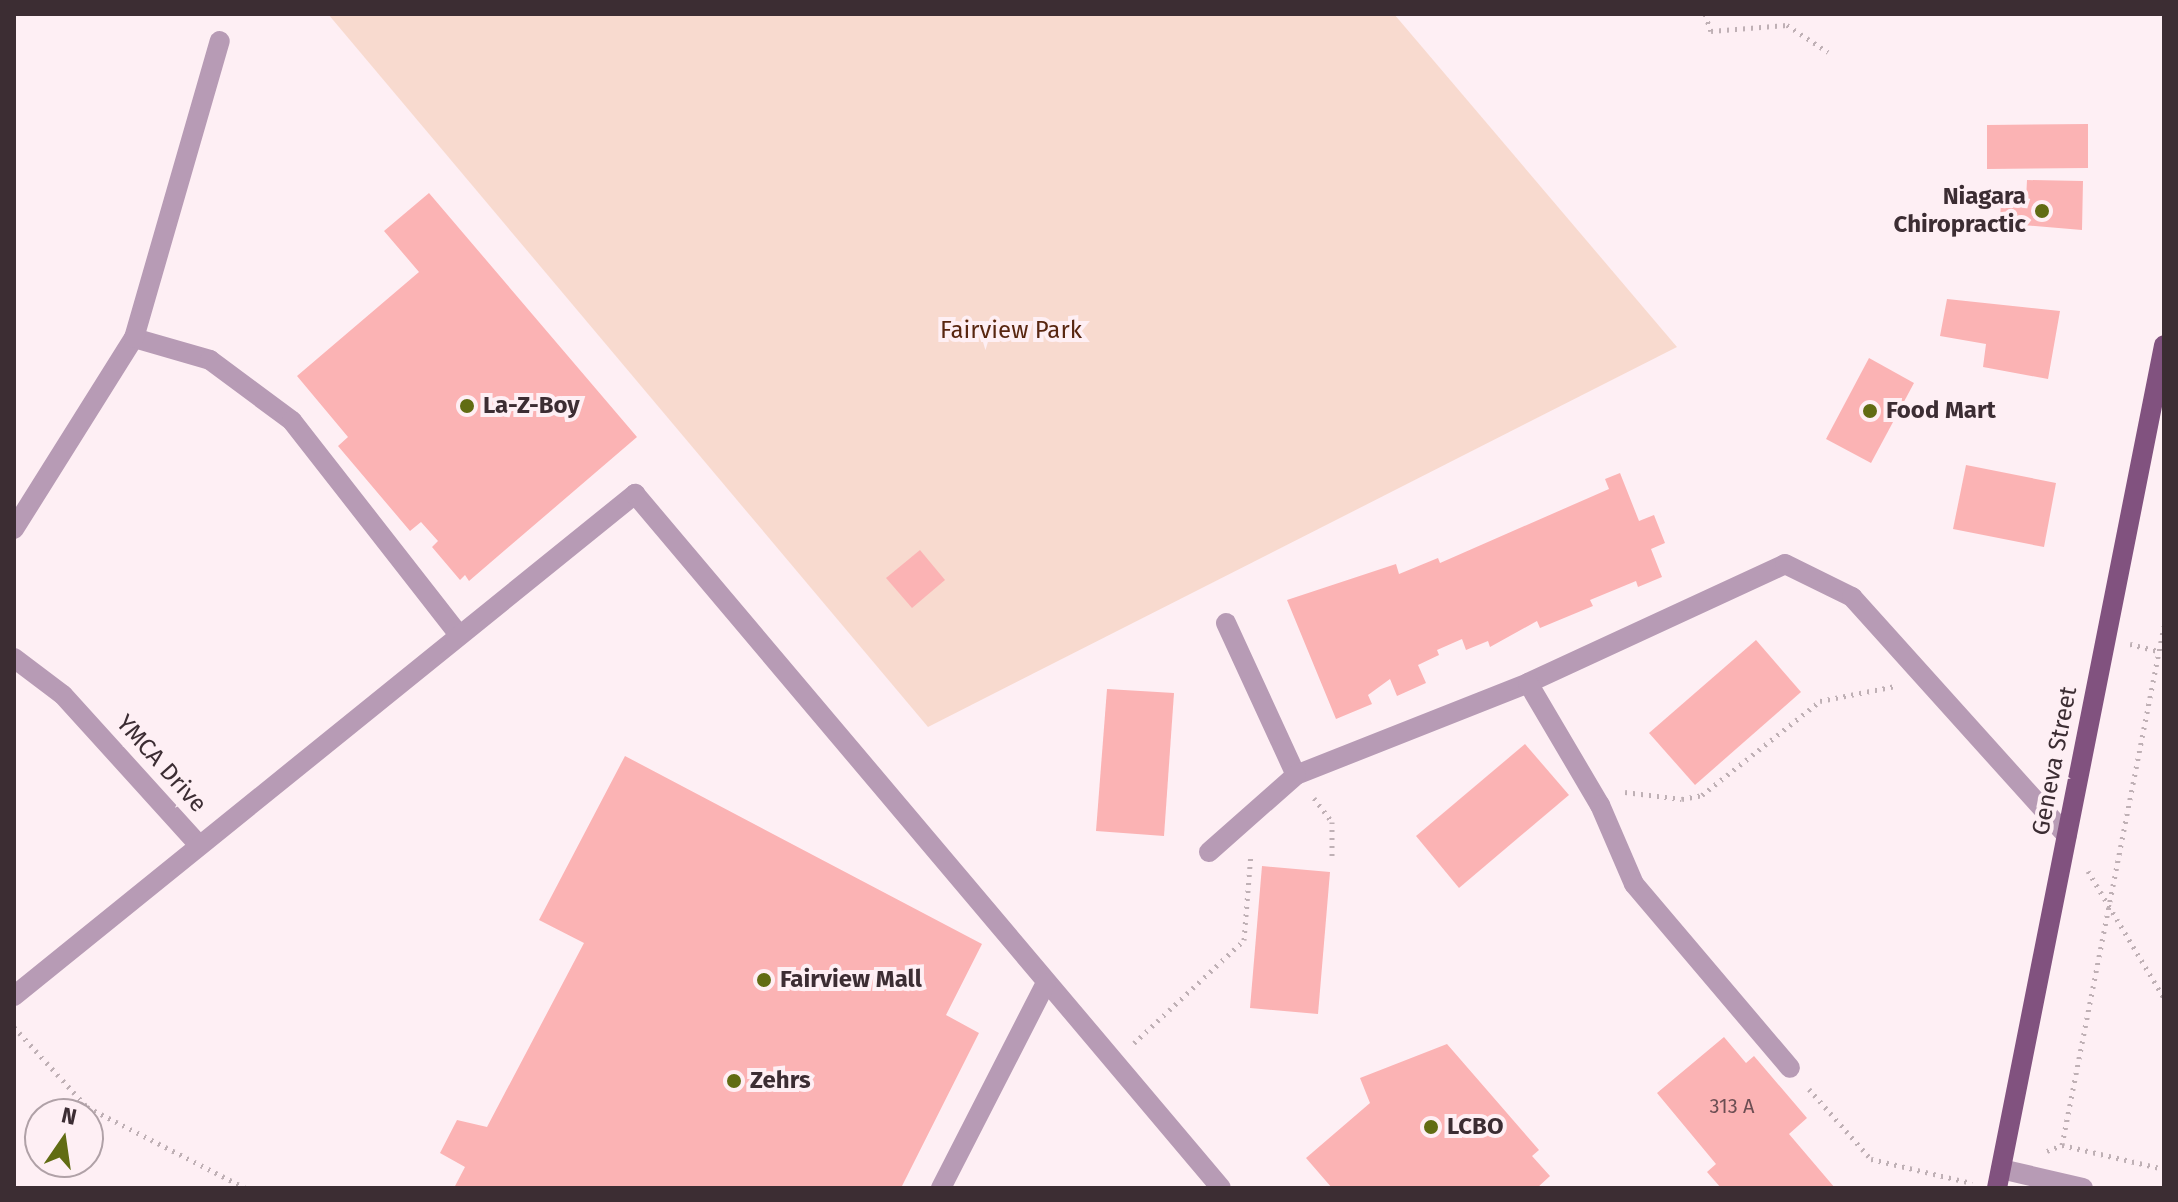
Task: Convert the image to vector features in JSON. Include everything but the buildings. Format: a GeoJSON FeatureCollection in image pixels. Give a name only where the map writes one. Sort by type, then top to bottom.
{"type":"FeatureCollection","features":[{"type":"Feature","properties":{"kind":"main road","name":"Geneva Street"},"geometry":{"type":"LineString","coordinates":[[1992,1180],[2157,414],[2164,345]]}},
{"type":"Feature","properties":{"kind":"street"},"geometry":{"type":"LineString","coordinates":[[14,529],[134,338],[220,41]]}},
{"type":"Feature","properties":{"kind":"street"},"geometry":{"type":"LineString","coordinates":[[134,338],[210,360],[292,421],[459,635]]}},
{"type":"Feature","properties":{"kind":"street"},"geometry":{"type":"LineString","coordinates":[[197,843],[635,494],[1221,1188]]}},
{"type":"Feature","properties":{"kind":"street"},"geometry":{"type":"LineString","coordinates":[[1209,852],[1296,775],[1528,683],[1785,564],[1852,597],[2067,836]]}},
{"type":"Feature","properties":{"kind":"street"},"geometry":{"type":"LineString","coordinates":[[1226,623],[1296,775]]}},
{"type":"Feature","properties":{"kind":"street","name":"YMCA Drive"},"geometry":{"type":"LineString","coordinates":[[14,658],[63,695],[197,843],[14,996]]}},
{"type":"Feature","properties":{"kind":"street"},"geometry":{"type":"LineString","coordinates":[[1528,683],[1590,789],[1634,884],[1790,1068]]}},
{"type":"Feature","properties":{"kind":"street"},"geometry":{"type":"LineString","coordinates":[[941,1188],[1046,983]]}},
{"type":"Feature","properties":{"kind":"street"},"geometry":{"type":"LineString","coordinates":[[1992,1180],[2083,1188]]}},
{"type":"Feature","properties":{"kind":"path"},"geometry":{"type":"LineString","coordinates":[[1705,14],[1711,31],[1787,25],[1828,52]]}},
{"type":"Feature","properties":{"kind":"path"},"geometry":{"type":"LineString","coordinates":[[2062,1145],[2164,626]]}},
{"type":"Feature","properties":{"kind":"path"},"geometry":{"type":"LineString","coordinates":[[1590,789],[1682,799],[1702,795],[1820,701],[1929,681]]}},
{"type":"Feature","properties":{"kind":"path"},"geometry":{"type":"LineString","coordinates":[[1296,775],[1332,822],[1332,861]]}},
{"type":"Feature","properties":{"kind":"path"},"geometry":{"type":"LineString","coordinates":[[1114,1062],[1244,940],[1255,812]]}},
{"type":"Feature","properties":{"kind":"path"},"geometry":{"type":"LineString","coordinates":[[2109,906],[2164,998]]}},
{"type":"Feature","properties":{"kind":"path"},"geometry":{"type":"LineString","coordinates":[[14,1027],[87,1107],[245,1188]]}},
{"type":"Feature","properties":{"kind":"path"},"geometry":{"type":"LineString","coordinates":[[1790,1068],[1871,1159],[1992,1180],[2062,1145],[2164,1169]]}},
{"type":"Feature","properties":{"kind":"green space","name":"Fairview Park"},"geometry":{"type":"Polygon","coordinates":[[[328,14],[1394,14],[1677,347],[928,727],[328,14]]]}},
{"type":"Feature","properties":{"kind":"place","name":"Niagara Chiropractic"},"geometry":{"type":"Point","coordinates":[2042,211]}},
{"type":"Feature","properties":{"kind":"place","name":"La-Z-Boy"},"geometry":{"type":"Point","coordinates":[467,406]}},
{"type":"Feature","properties":{"kind":"place","name":"Food Mart"},"geometry":{"type":"Point","coordinates":[1870,411]}},
{"type":"Feature","properties":{"kind":"place","name":"Fairview Mall"},"geometry":{"type":"Point","coordinates":[764,980]}},
{"type":"Feature","properties":{"kind":"place","name":"Zehrs"},"geometry":{"type":"Point","coordinates":[734,1081]}},
{"type":"Feature","properties":{"kind":"place","name":"LCBO"},"geometry":{"type":"Point","coordinates":[1431,1127]}}]}
